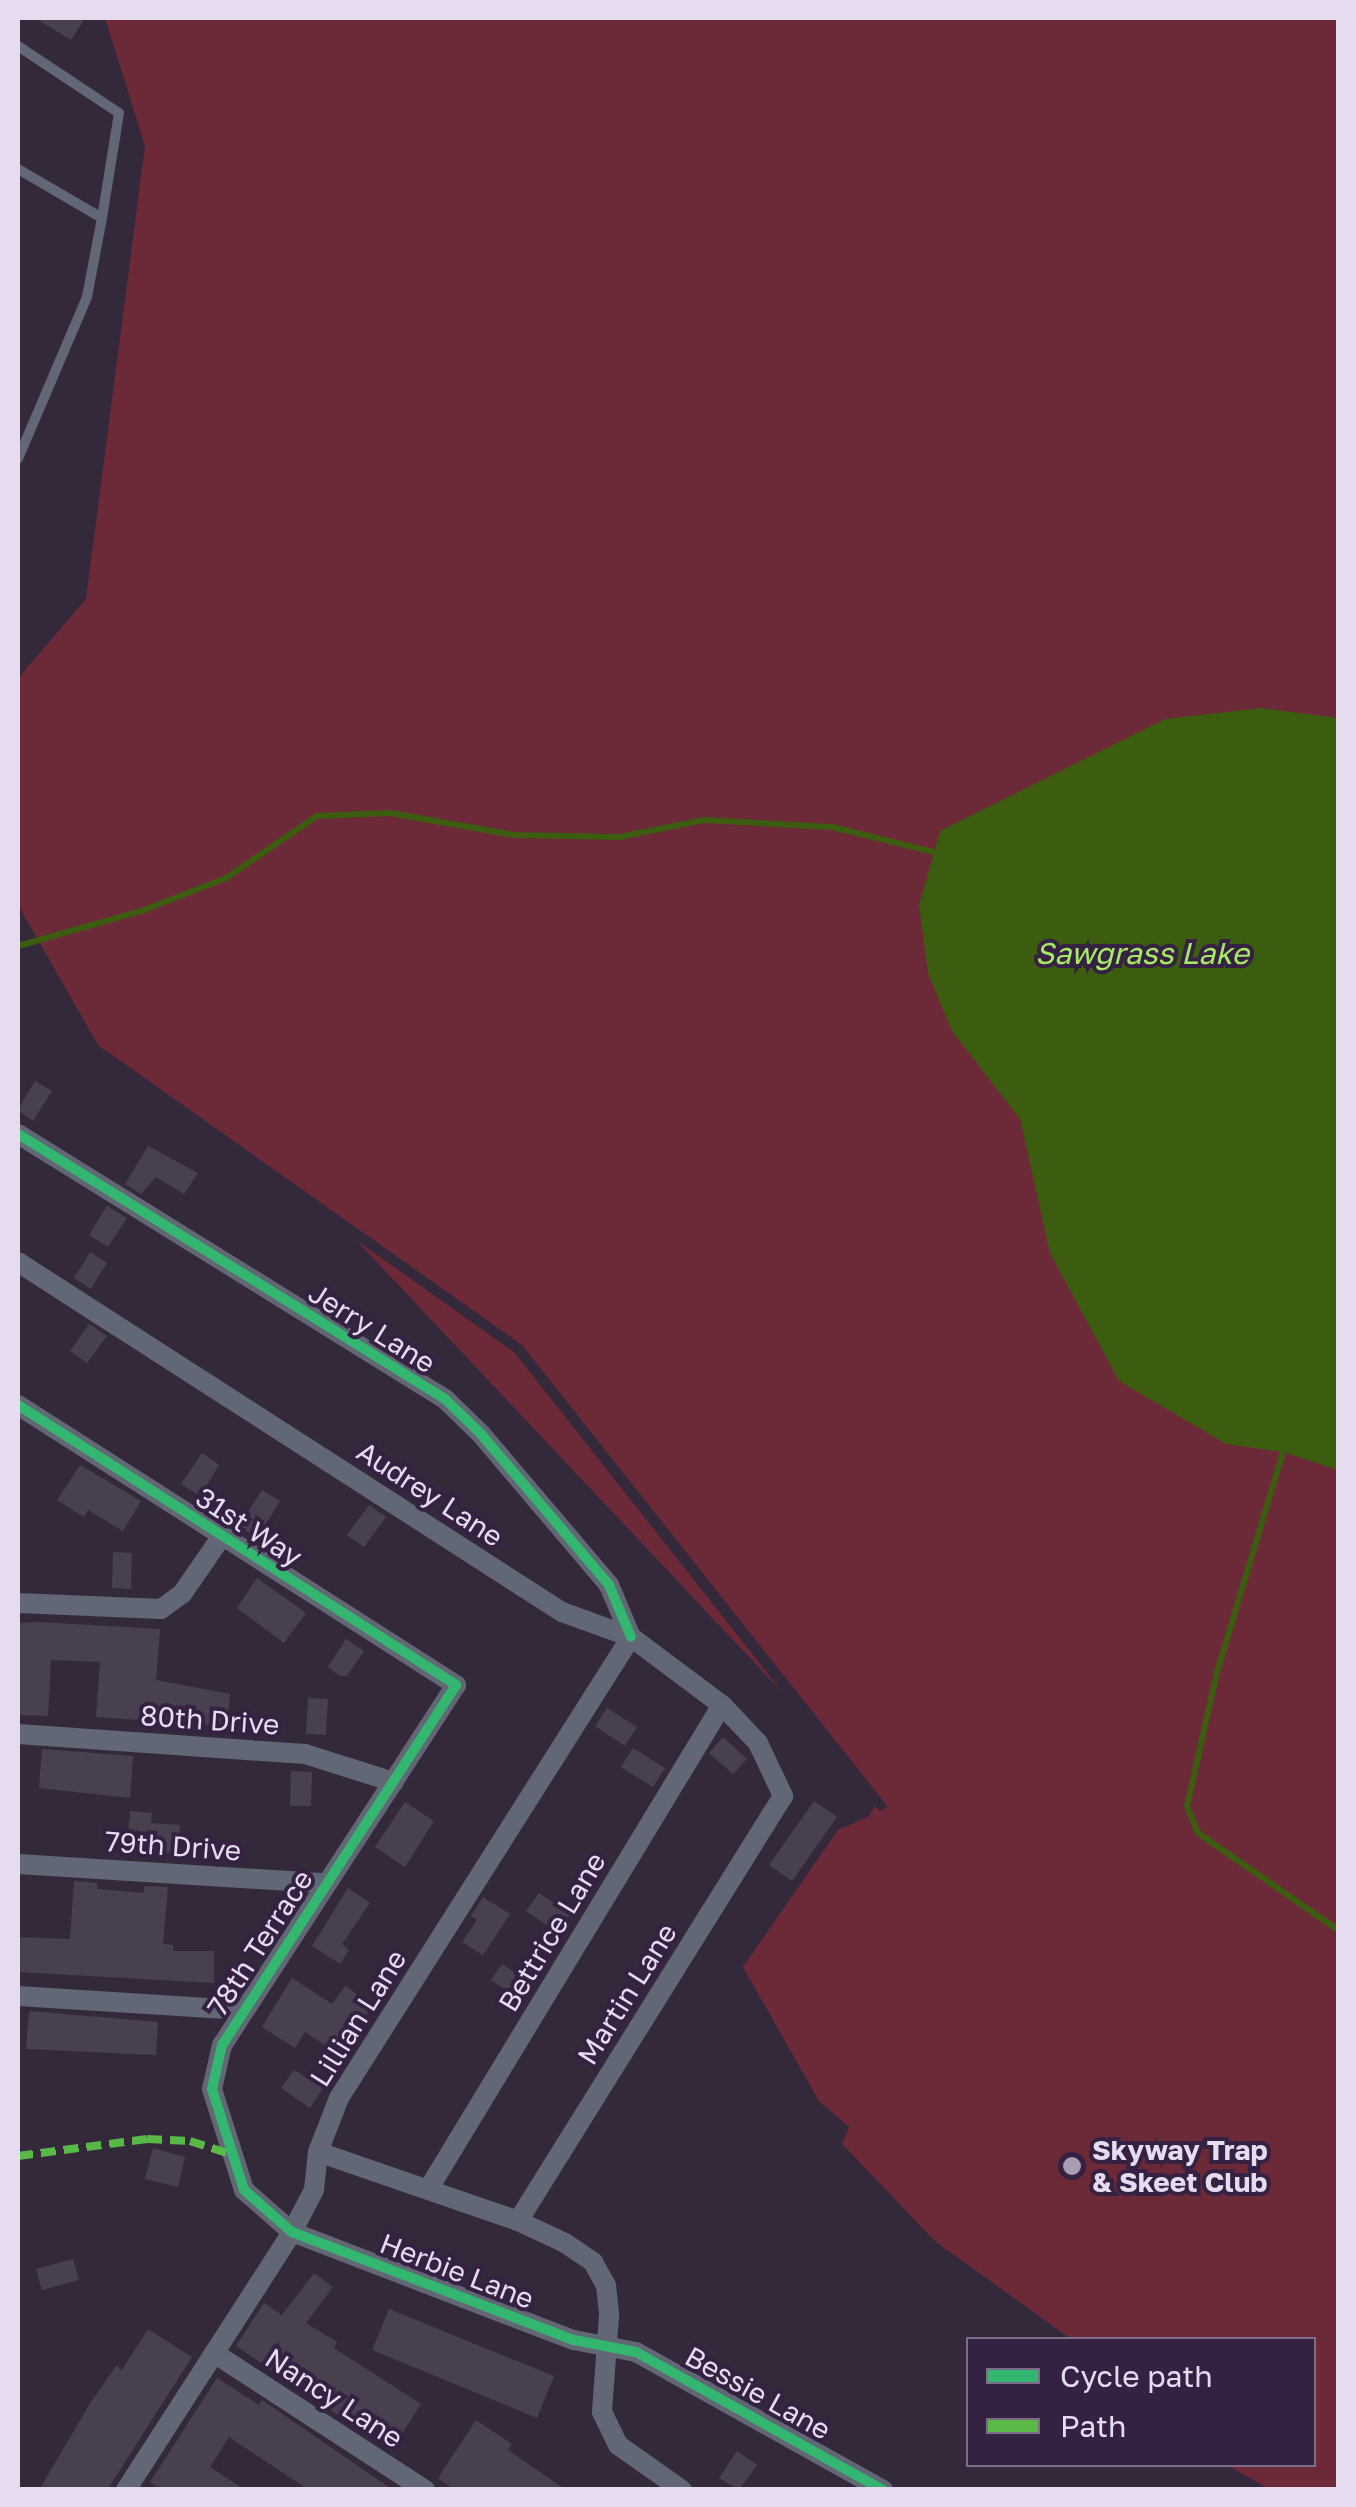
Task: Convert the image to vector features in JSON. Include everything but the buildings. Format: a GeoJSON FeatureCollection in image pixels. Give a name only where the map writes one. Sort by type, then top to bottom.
{"type":"FeatureCollection","features":[{"type":"Feature","properties":{"kind":"street","name":"Jerry Lane"},"geometry":{"type":"LineString","coordinates":[[18,1134],[445,1400],[481,1434],[609,1585],[631,1638]]}},
{"type":"Feature","properties":{"kind":"street","name":"Audrey Lane"},"geometry":{"type":"LineString","coordinates":[[18,1262],[562,1612],[631,1638],[722,1705],[758,1743],[782,1796]]}},
{"type":"Feature","properties":{"kind":"street","name":"31st Way"},"geometry":{"type":"LineString","coordinates":[[18,1405],[456,1685]]}},
{"type":"Feature","properties":{"kind":"street"},"geometry":{"type":"LineString","coordinates":[[18,1603],[161,1609],[182,1594],[222,1536]]}},
{"type":"Feature","properties":{"kind":"street","name":"Lillian Lane"},"geometry":{"type":"LineString","coordinates":[[126,2490],[292,2232],[314,2190],[318,2152],[338,2098],[631,1638]]}},
{"type":"Feature","properties":{"kind":"street","name":"78th Terrace"},"geometry":{"type":"LineString","coordinates":[[292,2232],[244,2190],[212,2089],[218,2054],[324,1884],[456,1685]]}},
{"type":"Feature","properties":{"kind":"street","name":"Bettrice Lane"},"geometry":{"type":"LineString","coordinates":[[429,2188],[722,1705]]}},
{"type":"Feature","properties":{"kind":"street","name":"80th Drive"},"geometry":{"type":"LineString","coordinates":[[18,1734],[306,1754],[394,1782]]}},
{"type":"Feature","properties":{"kind":"street","name":"Martin Lane"},"geometry":{"type":"LineString","coordinates":[[518,2221],[782,1796]]}},
{"type":"Feature","properties":{"kind":"street","name":"79th Drive"},"geometry":{"type":"LineString","coordinates":[[18,1864],[324,1884]]}},
{"type":"Feature","properties":{"kind":"street"},"geometry":{"type":"LineString","coordinates":[[18,1996],[243,2010]]}},
{"type":"Feature","properties":{"kind":"street"},"geometry":{"type":"LineString","coordinates":[[318,2152],[518,2221],[565,2243],[593,2262],[606,2285],[602,2412],[618,2445],[682,2490]]}},
{"type":"Feature","properties":{"kind":"street","name":"Herbie Lane"},"geometry":{"type":"LineString","coordinates":[[292,2232],[574,2340],[607,2346]]}},
{"type":"Feature","properties":{"kind":"street","name":"Bessie Lane"},"geometry":{"type":"LineString","coordinates":[[607,2346],[636,2352],[882,2490]]}},
{"type":"Feature","properties":{"kind":"street","name":"Nancy Lane"},"geometry":{"type":"LineString","coordinates":[[214,2354],[425,2490]]}},
{"type":"Feature","properties":{"kind":"lane"},"geometry":{"type":"LineString","coordinates":[[18,46],[119,113],[87,297],[18,459]]}},
{"type":"Feature","properties":{"kind":"lane"},"geometry":{"type":"LineString","coordinates":[[18,169],[102,218]]}},
{"type":"Feature","properties":{"kind":"shaded area"},"geometry":{"type":"Polygon","coordinates":[[[105,18],[1338,18],[1338,2489],[1269,2489],[1230,2467],[1316,2467],[1316,2337],[1068,2337],[936,2242],[842,2144],[849,2127],[819,2101],[743,1967],[838,1830],[868,1817],[875,1806],[880,1811],[888,1807],[522,1345],[98,1045],[18,905],[18,678],[86,599],[145,146],[105,18]]]}},
{"type":"Feature","properties":{"kind":"shaded area"},"geometry":{"type":"Polygon","coordinates":[[[356,1240],[514,1352],[784,1694],[356,1240]]]}},
{"type":"Feature","properties":{"kind":"water","name":"Sawgrass Lake"},"geometry":{"type":"Polygon","coordinates":[[[1261,708],[1338,718],[1338,1470],[1283,1452],[1226,1444],[1119,1381],[1050,1253],[1020,1119],[952,1031],[928,973],[919,905],[940,831],[1165,719],[1261,708]]]}},
{"type":"Feature","properties":{"kind":"waterway"},"geometry":{"type":"LineString","coordinates":[[18,946],[144,910],[226,878],[317,816],[390,813],[513,835],[619,837],[704,820],[832,827],[934,852]]}},
{"type":"Feature","properties":{"kind":"waterway"},"geometry":{"type":"LineString","coordinates":[[1283,1452],[1217,1672],[1187,1806],[1198,1833],[1338,1930]]}},
{"type":"Feature","properties":{"kind":"marked path"},"geometry":{"type":"LineString","coordinates":[[18,2156],[147,2139],[190,2141],[233,2155]]}},
{"type":"Feature","properties":{"kind":"cycle path"},"geometry":{"type":"LineString","coordinates":[[18,1134],[445,1399],[481,1434],[609,1585],[631,1637]]}},
{"type":"Feature","properties":{"kind":"cycle path"},"geometry":{"type":"LineString","coordinates":[[18,1405],[456,1685],[222,2045],[212,2089],[244,2190],[292,2232],[574,2340],[636,2352],[883,2490]]}},
{"type":"Feature","properties":{"kind":"place","name":"Skyway Trap & Skeet Club"},"geometry":{"type":"Point","coordinates":[1072,2166]}}]}
